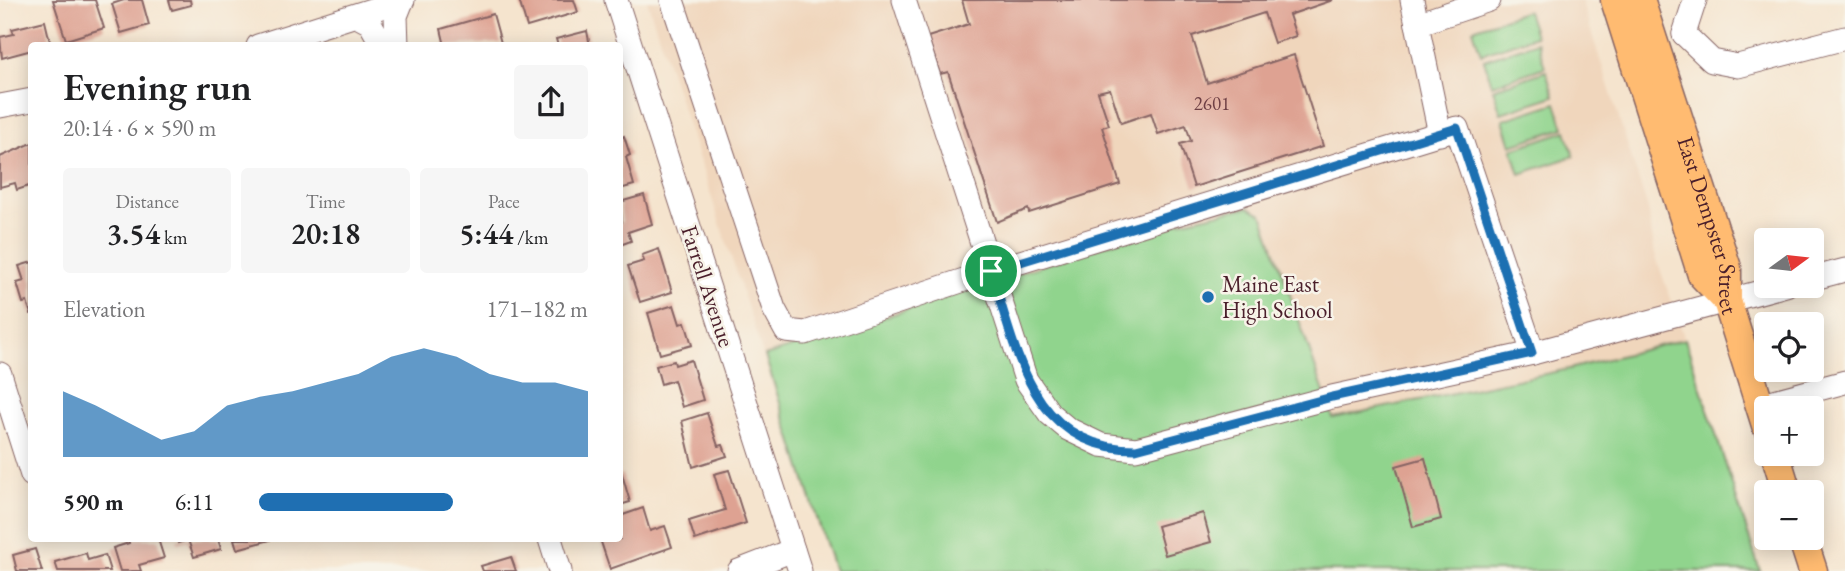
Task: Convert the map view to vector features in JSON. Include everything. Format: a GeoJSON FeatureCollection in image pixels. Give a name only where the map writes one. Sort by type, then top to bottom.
{"type":"FeatureCollection","features":[{"type":"Feature","properties":{"kind":"main road","name":"East Dempster Street"},"geometry":{"type":"LineString","coordinates":[[1615,0],[1643,47],[1727,268],[1727,301],[1757,396]]}},
{"type":"Feature","properties":{"kind":"main road","name":"East Dempster Street"},"geometry":{"type":"LineString","coordinates":[[1640,0],[1643,47]]}},
{"type":"Feature","properties":{"kind":"main road"},"geometry":{"type":"LineString","coordinates":[[1806,550],[1813,571]]}},
{"type":"Feature","properties":{"kind":"street"},"geometry":{"type":"LineString","coordinates":[[271,42],[403,0]]}},
{"type":"Feature","properties":{"kind":"street"},"geometry":{"type":"LineString","coordinates":[[397,42],[396,24],[403,0]]}},
{"type":"Feature","properties":{"kind":"street","name":"Farrell Avenue"},"geometry":{"type":"LineString","coordinates":[[617,0],[796,560]]}},
{"type":"Feature","properties":{"kind":"street"},"geometry":{"type":"LineString","coordinates":[[673,0],[774,309],[786,331],[805,333],[991,271],[1457,128],[1532,353]]}},
{"type":"Feature","properties":{"kind":"street"},"geometry":{"type":"LineString","coordinates":[[904,0],[1026,380],[1036,397],[1068,429],[1092,442],[1119,449],[1136,449],[1332,397],[1532,353],[1754,294]]}},
{"type":"Feature","properties":{"kind":"street"},"geometry":{"type":"LineString","coordinates":[[1412,0],[1440,134]]}},
{"type":"Feature","properties":{"kind":"street"},"geometry":{"type":"LineString","coordinates":[[1417,24],[1489,0]]}},
{"type":"Feature","properties":{"kind":"street"},"geometry":{"type":"LineString","coordinates":[[1684,34],[1695,0]]}},
{"type":"Feature","properties":{"kind":"street"},"geometry":{"type":"LineString","coordinates":[[356,16],[370,23],[381,42]]}},
{"type":"Feature","properties":{"kind":"street"},"geometry":{"type":"LineString","coordinates":[[1643,47],[1684,34]]}},
{"type":"Feature","properties":{"kind":"street"},"geometry":{"type":"LineString","coordinates":[[1684,34],[1712,61],[1738,66],[1845,38]]}},
{"type":"Feature","properties":{"kind":"street"},"geometry":{"type":"LineString","coordinates":[[0,106],[28,101]]}},
{"type":"Feature","properties":{"kind":"street"},"geometry":{"type":"LineString","coordinates":[[1824,276],[1845,270]]}},
{"type":"Feature","properties":{"kind":"street"},"geometry":{"type":"LineString","coordinates":[[0,374],[28,462]]}},
{"type":"Feature","properties":{"kind":"street"},"geometry":{"type":"LineString","coordinates":[[1810,396],[1845,382]]}},
{"type":"Feature","properties":{"kind":"street"},"geometry":{"type":"LineString","coordinates":[[551,542],[560,571]]}},
{"type":"Feature","properties":{"kind":"street"},"geometry":{"type":"LineString","coordinates":[[738,571],[796,560]]}},
{"type":"Feature","properties":{"kind":"shaded area","name":"Maine East High School"},"geometry":{"type":"Polygon","coordinates":[[[647,0],[1581,0],[1648,209],[1655,255],[1760,571],[834,571],[647,0]]]}},
{"type":"Feature","properties":{"kind":"green space"},"geometry":{"type":"Polygon","coordinates":[[[1527,11],[1535,36],[1481,54],[1473,29],[1527,11]]]}},
{"type":"Feature","properties":{"kind":"green space"},"geometry":{"type":"Polygon","coordinates":[[[1537,42],[1545,67],[1492,85],[1484,60],[1537,42]]]}},
{"type":"Feature","properties":{"kind":"green space"},"geometry":{"type":"Polygon","coordinates":[[[1546,71],[1554,96],[1501,113],[1493,89],[1546,71]]]}},
{"type":"Feature","properties":{"kind":"green space"},"geometry":{"type":"Polygon","coordinates":[[[1556,103],[1564,128],[1511,145],[1503,120],[1556,103]]]}},
{"type":"Feature","properties":{"kind":"green space"},"geometry":{"type":"Polygon","coordinates":[[[1566,131],[1574,156],[1520,174],[1512,149],[1566,131]]]}},
{"type":"Feature","properties":{"kind":"green space"},"geometry":{"type":"Polygon","coordinates":[[[1248,207],[1262,214],[1333,418],[1569,369],[1685,339],[1760,571],[834,571],[765,356],[1169,224],[1248,207]]]}},
{"type":"Feature","properties":{"kind":"building"},"geometry":{"type":"Polygon","coordinates":[[[53,0],[95,0],[104,28],[66,40],[53,0]]]}},
{"type":"Feature","properties":{"kind":"building"},"geometry":{"type":"Polygon","coordinates":[[[124,0],[142,0],[149,25],[121,33],[112,4],[124,0]]]}},
{"type":"Feature","properties":{"kind":"building"},"geometry":{"type":"Polygon","coordinates":[[[169,0],[190,0],[191,5],[172,10],[169,0]]]}},
{"type":"Feature","properties":{"kind":"building"},"geometry":{"type":"Polygon","coordinates":[[[519,0],[574,0],[578,12],[527,27],[519,0]]]}},
{"type":"Feature","properties":{"kind":"building"},"geometry":{"type":"Polygon","coordinates":[[[962,0],[1333,0],[1289,15],[1296,36],[1274,43],[1264,13],[1192,36],[1207,83],[1294,55],[1323,146],[1194,187],[1180,144],[1191,141],[1186,125],[1158,134],[1151,113],[1121,123],[1110,89],[1098,92],[1109,125],[1102,127],[1120,184],[1029,213],[1028,209],[997,222],[948,72],[940,74],[928,37],[969,24],[962,0]]]}},
{"type":"Feature","properties":{"kind":"building"},"geometry":{"type":"Polygon","coordinates":[[[493,14],[501,42],[444,42],[441,29],[493,14]]]}},
{"type":"Feature","properties":{"kind":"building"},"geometry":{"type":"Polygon","coordinates":[[[45,21],[50,42],[28,42],[28,51],[2,58],[0,37],[14,34],[12,29],[45,21]]]}},
{"type":"Feature","properties":{"kind":"building"},"geometry":{"type":"Polygon","coordinates":[[[587,31],[589,42],[557,42],[556,39],[587,31]]]}},
{"type":"Feature","properties":{"kind":"building"},"geometry":{"type":"Polygon","coordinates":[[[623,136],[630,155],[626,157],[634,185],[623,188],[623,136]]]}},
{"type":"Feature","properties":{"kind":"building"},"geometry":{"type":"Polygon","coordinates":[[[28,145],[28,186],[17,190],[15,183],[0,187],[0,157],[28,145]]]}},
{"type":"Feature","properties":{"kind":"building"},"geometry":{"type":"Polygon","coordinates":[[[644,195],[652,224],[628,232],[631,241],[623,244],[623,201],[644,195]]]}},
{"type":"Feature","properties":{"kind":"building"},"geometry":{"type":"Polygon","coordinates":[[[659,249],[672,292],[640,302],[628,266],[644,261],[642,255],[659,249]]]}},
{"type":"Feature","properties":{"kind":"building"},"geometry":{"type":"Polygon","coordinates":[[[28,263],[28,305],[27,302],[23,303],[17,283],[24,281],[19,266],[28,263]]]}},
{"type":"Feature","properties":{"kind":"building"},"geometry":{"type":"Polygon","coordinates":[[[674,305],[680,324],[685,322],[692,345],[660,354],[648,313],[674,305]]]}},
{"type":"Feature","properties":{"kind":"building"},"geometry":{"type":"Polygon","coordinates":[[[691,360],[703,400],[682,407],[674,380],[661,384],[656,366],[674,361],[675,365],[691,360]]]}},
{"type":"Feature","properties":{"kind":"building"},"geometry":{"type":"Polygon","coordinates":[[[707,413],[718,446],[723,445],[727,456],[693,467],[682,421],[707,413]]]}},
{"type":"Feature","properties":{"kind":"building"},"geometry":{"type":"Polygon","coordinates":[[[1425,458],[1441,519],[1413,527],[1396,466],[1425,458]]]}},
{"type":"Feature","properties":{"kind":"building"},"geometry":{"type":"Polygon","coordinates":[[[729,470],[746,523],[695,540],[689,521],[725,510],[714,474],[729,470]]]}},
{"type":"Feature","properties":{"kind":"building"},"geometry":{"type":"Polygon","coordinates":[[[623,478],[630,502],[623,504],[623,478]]]}},
{"type":"Feature","properties":{"kind":"building"},"geometry":{"type":"Polygon","coordinates":[[[643,508],[650,531],[665,526],[672,547],[610,569],[601,542],[623,542],[623,515],[643,508]]]}},
{"type":"Feature","properties":{"kind":"building"},"geometry":{"type":"Polygon","coordinates":[[[1203,513],[1211,542],[1165,555],[1157,526],[1203,513]]]}},
{"type":"Feature","properties":{"kind":"building"},"geometry":{"type":"Polygon","coordinates":[[[159,542],[164,558],[139,565],[141,571],[120,571],[113,548],[129,543],[159,542]]]}},
{"type":"Feature","properties":{"kind":"building"},"geometry":{"type":"Polygon","coordinates":[[[189,542],[219,542],[221,549],[194,557],[189,542]]]}},
{"type":"Feature","properties":{"kind":"building"},"geometry":{"type":"Polygon","coordinates":[[[235,542],[263,542],[237,549],[235,542]]]}},
{"type":"Feature","properties":{"kind":"building"},"geometry":{"type":"Polygon","coordinates":[[[35,549],[42,571],[17,571],[13,555],[35,549]]]}},
{"type":"Feature","properties":{"kind":"building"},"geometry":{"type":"Polygon","coordinates":[[[86,553],[88,560],[105,555],[110,571],[58,571],[55,562],[86,553]]]}},
{"type":"Feature","properties":{"kind":"building"},"geometry":{"type":"Polygon","coordinates":[[[511,557],[516,571],[483,571],[481,566],[511,557]]]}},
{"type":"Feature","properties":{"kind":"place","name":"Maine East High School"},"geometry":{"type":"Point","coordinates":[1208,297]}},
{"type":"Feature","properties":{"kind":"route"},"geometry":{"type":"LineString","coordinates":[[1457,128],[1532,353],[1332,397],[1136,449],[1119,449],[1083,438],[1068,429],[1050,414],[1036,397],[1026,380],[991,271],[1457,128]]}}]}
